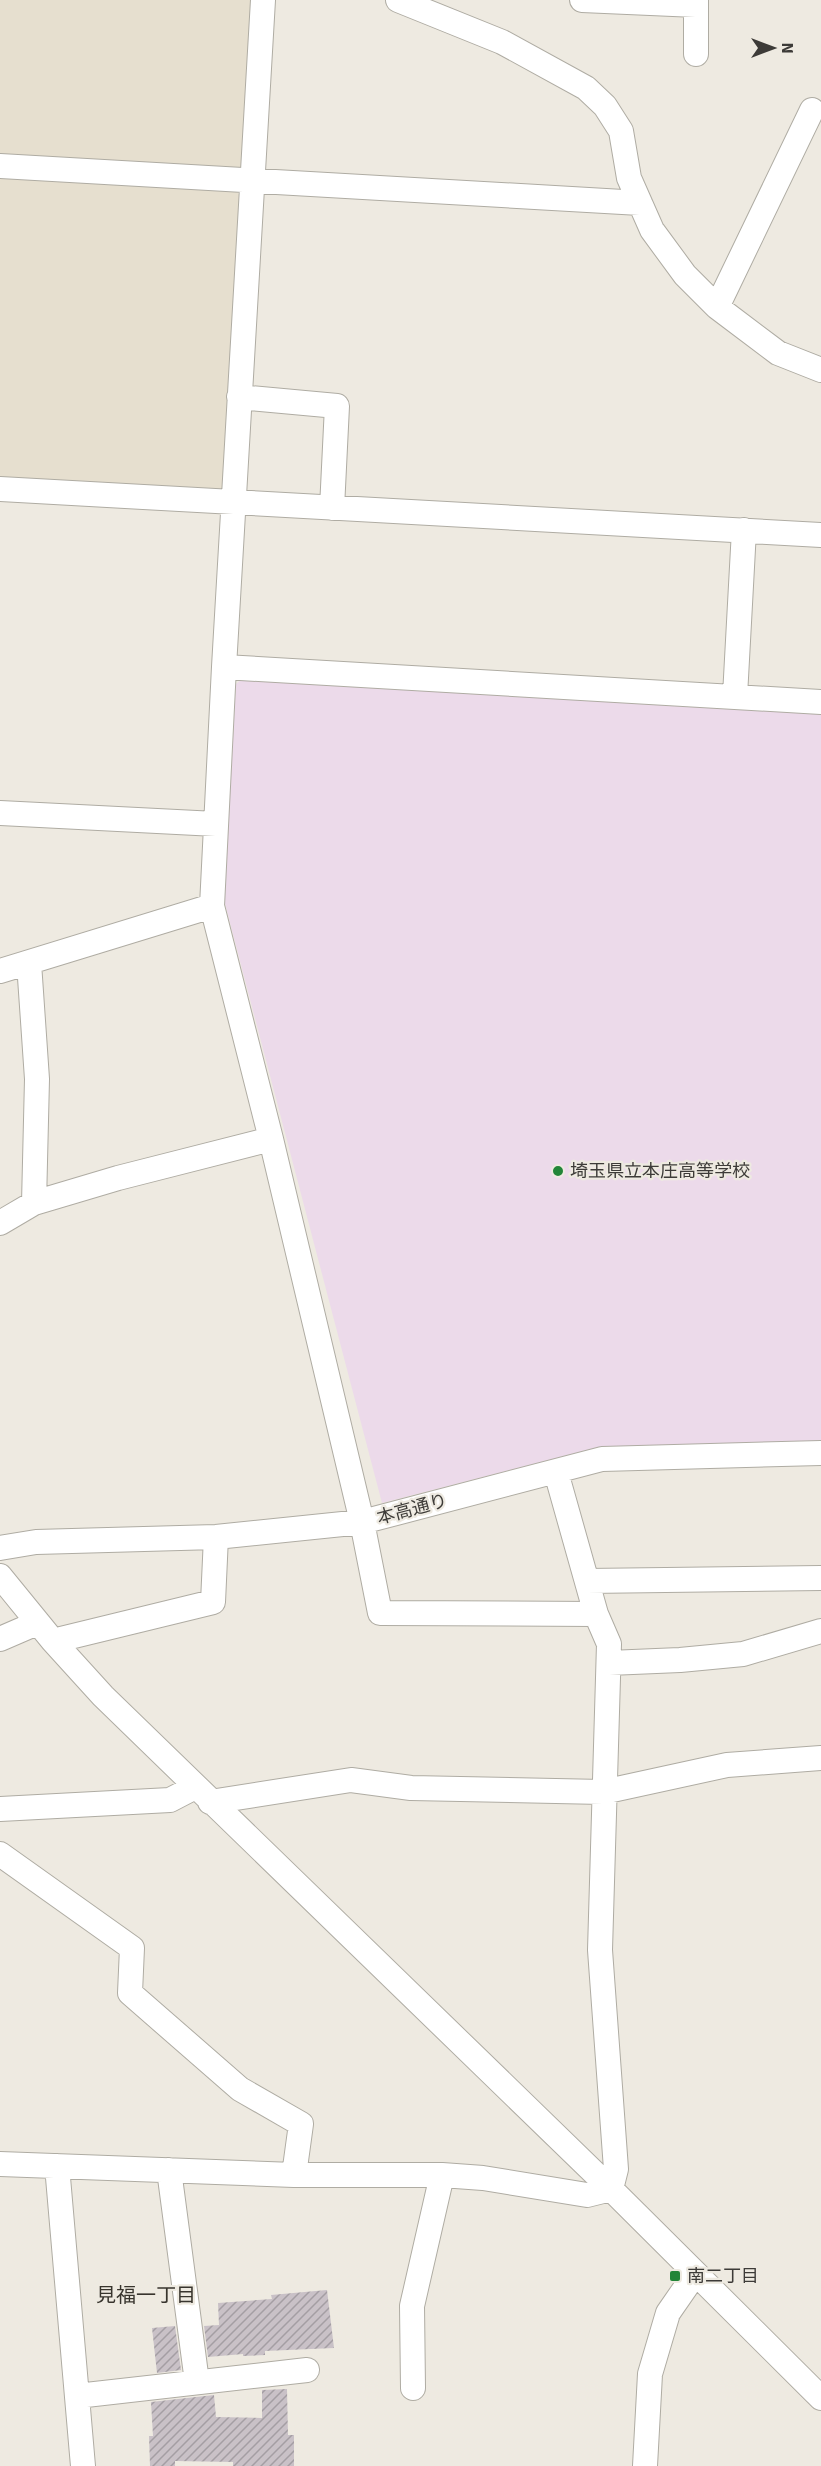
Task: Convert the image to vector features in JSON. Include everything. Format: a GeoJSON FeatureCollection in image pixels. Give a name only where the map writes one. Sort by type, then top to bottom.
{"type":"FeatureCollection","features":[{"type":"Feature","properties":{"kind":"street"},"geometry":{"type":"LineString","coordinates":[[263,0],[212,906],[271,1139],[362,1522],[380,1613],[596,1614]]}},
{"type":"Feature","properties":{"kind":"street"},"geometry":{"type":"LineString","coordinates":[[398,0],[502,42],[586,88],[605,106],[621,131],[628,178],[652,230],[685,275],[717,307],[778,353],[821,370]]}},
{"type":"Feature","properties":{"kind":"street"},"geometry":{"type":"LineString","coordinates":[[582,0],[696,2],[696,54]]}},
{"type":"Feature","properties":{"kind":"street"},"geometry":{"type":"LineString","coordinates":[[717,307],[812,110]]}},
{"type":"Feature","properties":{"kind":"street"},"geometry":{"type":"LineString","coordinates":[[0,166],[640,203]]}},
{"type":"Feature","properties":{"kind":"street"},"geometry":{"type":"LineString","coordinates":[[239,397],[337,405],[332,508]]}},
{"type":"Feature","properties":{"kind":"street"},"geometry":{"type":"LineString","coordinates":[[0,489],[821,535]]}},
{"type":"Feature","properties":{"kind":"street"},"geometry":{"type":"LineString","coordinates":[[735,696],[744,530]]}},
{"type":"Feature","properties":{"kind":"street"},"geometry":{"type":"LineString","coordinates":[[224,667],[821,702]]}},
{"type":"Feature","properties":{"kind":"street"},"geometry":{"type":"LineString","coordinates":[[0,813],[216,824]]}},
{"type":"Feature","properties":{"kind":"street"},"geometry":{"type":"LineString","coordinates":[[0,971],[212,906]]}},
{"type":"Feature","properties":{"kind":"street"},"geometry":{"type":"LineString","coordinates":[[28,963],[37,1079],[34,1203]]}},
{"type":"Feature","properties":{"kind":"street"},"geometry":{"type":"LineString","coordinates":[[0,1223],[34,1203],[118,1178],[271,1139]]}},
{"type":"Feature","properties":{"kind":"street","name":"本高通り"},"geometry":{"type":"LineString","coordinates":[[0,1548],[36,1542],[216,1537],[362,1522],[602,1460],[821,1454]]}},
{"type":"Feature","properties":{"kind":"street"},"geometry":{"type":"LineString","coordinates":[[556,1472],[596,1614],[609,1644],[600,1950],[616,2169],[611,2189]]}},
{"type":"Feature","properties":{"kind":"street"},"geometry":{"type":"LineString","coordinates":[[53,1641],[213,1602],[216,1537]]}},
{"type":"Feature","properties":{"kind":"street"},"geometry":{"type":"LineString","coordinates":[[0,1576],[53,1641],[103,1696],[611,2189],[821,2398]]}},
{"type":"Feature","properties":{"kind":"street"},"geometry":{"type":"LineString","coordinates":[[587,1581],[821,1578]]}},
{"type":"Feature","properties":{"kind":"street"},"geometry":{"type":"LineString","coordinates":[[0,1639],[38,1623]]}},
{"type":"Feature","properties":{"kind":"street"},"geometry":{"type":"LineString","coordinates":[[609,1662],[680,1660],[743,1654],[821,1631]]}},
{"type":"Feature","properties":{"kind":"street"},"geometry":{"type":"LineString","coordinates":[[0,1809],[170,1800],[202,1794],[351,1780],[411,1788],[603,1792],[727,1766],[821,1758]]}},
{"type":"Feature","properties":{"kind":"street"},"geometry":{"type":"LineString","coordinates":[[0,1854],[132,1948],[130,1993],[240,2089],[301,2124],[294,2175]]}},
{"type":"Feature","properties":{"kind":"street"},"geometry":{"type":"LineString","coordinates":[[0,2164],[294,2175],[442,2175],[483,2178],[587,2194],[611,2189]]}},
{"type":"Feature","properties":{"kind":"street"},"geometry":{"type":"LineString","coordinates":[[57,2166],[83,2466]]}},
{"type":"Feature","properties":{"kind":"street"},"geometry":{"type":"LineString","coordinates":[[169,2170],[197,2382]]}},
{"type":"Feature","properties":{"kind":"street"},"geometry":{"type":"LineString","coordinates":[[413,2388],[412,2306],[442,2175]]}},
{"type":"Feature","properties":{"kind":"street"},"geometry":{"type":"LineString","coordinates":[[645,2466],[650,2374],[668,2313],[695,2274]]}},
{"type":"Feature","properties":{"kind":"street"},"geometry":{"type":"LineString","coordinates":[[77,2396],[307,2370]]}},
{"type":"Feature","properties":{"kind":"shaded area"},"geometry":{"type":"Polygon","coordinates":[[[0,0],[254,0],[242,168],[0,157],[0,0]]]}},
{"type":"Feature","properties":{"kind":"shaded area"},"geometry":{"type":"Polygon","coordinates":[[[0,177],[236,190],[242,199],[226,497],[0,484],[0,177]]]}},
{"type":"Feature","properties":{"kind":"shaded area","name":"埼玉県立本庄高等学校"},"geometry":{"type":"Polygon","coordinates":[[[244,677],[821,711],[821,1442],[599,1447],[382,1503],[224,900],[236,684],[244,677]]]}},
{"type":"Feature","properties":{"kind":"building"},"geometry":{"type":"Polygon","coordinates":[[[327,2290],[334,2348],[265,2351],[265,2355],[208,2357],[204,2326],[219,2325],[218,2303],[272,2299],[271,2295],[327,2290]]]}},
{"type":"Feature","properties":{"kind":"building"},"geometry":{"type":"Polygon","coordinates":[[[175,2326],[181,2370],[157,2373],[152,2328],[175,2326]]]}},
{"type":"Feature","properties":{"kind":"building"},"geometry":{"type":"Polygon","coordinates":[[[287,2389],[288,2435],[294,2435],[294,2466],[233,2466],[233,2462],[175,2461],[175,2466],[150,2466],[149,2436],[153,2436],[151,2402],[214,2395],[216,2417],[262,2418],[262,2390],[287,2389]]]}},
{"type":"Feature","properties":{"kind":"place","name":"埼玉県立本庄高等学校"},"geometry":{"type":"Point","coordinates":[558,1171]}},
{"type":"Feature","properties":{"kind":"place","name":"南二丁目"},"geometry":{"type":"Point","coordinates":[675,2276]}},
{"type":"Feature","properties":{"kind":"district","name":"見福一丁目"},"geometry":{"type":"Point","coordinates":[146,2295]}}]}
